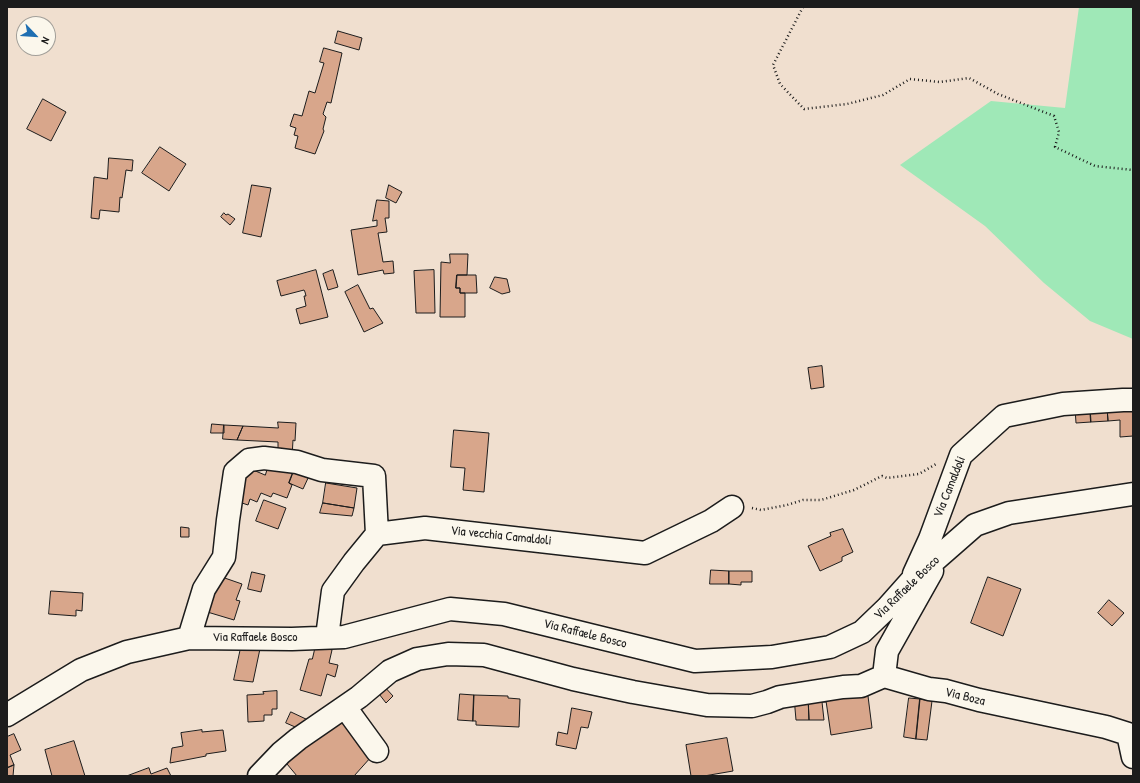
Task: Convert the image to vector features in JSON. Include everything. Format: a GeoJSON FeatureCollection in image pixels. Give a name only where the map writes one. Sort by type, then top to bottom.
{"type":"FeatureCollection","features":[{"type":"Feature","properties":{"kind":"street","name":"Via Camaldoli"},"geometry":{"type":"LineString","coordinates":[[911,581],[930,539],[961,455],[1004,416],[1063,404],[1133,400]]}},
{"type":"Feature","properties":{"kind":"street"},"geometry":{"type":"LineString","coordinates":[[189,638],[204,589],[224,557],[235,472],[249,460],[264,458],[297,462],[322,470],[374,476],[378,534],[354,562],[333,591],[328,637]]}},
{"type":"Feature","properties":{"kind":"street","name":"Via Raffaele Bosco"},"geometry":{"type":"LineString","coordinates":[[7,715],[81,670],[127,652],[189,638],[344,637],[450,609],[504,614],[695,661],[772,657],[830,647],[862,632],[887,608],[911,581],[974,525],[1009,513],[1133,494]]}},
{"type":"Feature","properties":{"kind":"street","name":"Via vecchia Camaldoli"},"geometry":{"type":"LineString","coordinates":[[378,534],[425,528],[645,553],[711,521],[732,508]]}},
{"type":"Feature","properties":{"kind":"street"},"geometry":{"type":"LineString","coordinates":[[259,776],[281,753],[298,739],[359,697],[390,671],[417,660],[448,654],[484,656],[573,679],[633,692],[707,705],[752,706],[780,697],[843,687],[861,686],[884,676],[887,651],[943,553]]}},
{"type":"Feature","properties":{"kind":"street"},"geometry":{"type":"LineString","coordinates":[[7,723],[15,720],[56,693],[81,670]]}},
{"type":"Feature","properties":{"kind":"street","name":"Via Boza"},"geometry":{"type":"LineString","coordinates":[[884,676],[929,689],[946,691],[985,702],[1106,727],[1128,734],[1133,757]]}},
{"type":"Feature","properties":{"kind":"street"},"geometry":{"type":"LineString","coordinates":[[345,707],[377,751]]}},
{"type":"Feature","properties":{"kind":"path"},"geometry":{"type":"LineString","coordinates":[[803,7],[773,65],[780,84],[804,109],[848,104],[884,95],[910,79],[940,82],[968,78],[998,94],[1054,116],[1059,132],[1055,147],[1095,166],[1133,170]]}},
{"type":"Feature","properties":{"kind":"path"},"geometry":{"type":"LineString","coordinates":[[732,508],[761,510],[803,500],[821,500],[854,490],[882,476],[888,478],[919,474],[933,465],[945,461],[952,455],[964,453]]}},
{"type":"Feature","properties":{"kind":"green space"},"geometry":{"type":"Polygon","coordinates":[[[1079,7],[1133,7],[1133,339],[1090,321],[1044,283],[985,226],[900,165],[991,101],[1065,108],[1079,7]]]}},
{"type":"Feature","properties":{"kind":"building"},"geometry":{"type":"Polygon","coordinates":[[[338,31],[362,38],[359,50],[335,43],[338,31]]]}},
{"type":"Feature","properties":{"kind":"building"},"geometry":{"type":"Polygon","coordinates":[[[324,48],[342,53],[331,103],[327,102],[323,114],[326,117],[323,129],[324,131],[315,154],[295,148],[298,136],[294,135],[296,128],[290,126],[294,114],[302,116],[309,91],[315,93],[324,63],[320,62],[324,48]]]}},
{"type":"Feature","properties":{"kind":"building"},"geometry":{"type":"Polygon","coordinates":[[[43,99],[66,112],[51,141],[27,129],[43,99]]]}},
{"type":"Feature","properties":{"kind":"building"},"geometry":{"type":"Polygon","coordinates":[[[160,147],[186,164],[169,191],[142,173],[160,147]]]}},
{"type":"Feature","properties":{"kind":"building"},"geometry":{"type":"Polygon","coordinates":[[[109,158],[133,160],[132,171],[126,170],[122,198],[120,197],[119,212],[100,210],[99,219],[91,218],[94,177],[107,179],[109,158]]]}},
{"type":"Feature","properties":{"kind":"building"},"geometry":{"type":"Polygon","coordinates":[[[252,185],[271,188],[261,237],[243,233],[252,185]]]}},
{"type":"Feature","properties":{"kind":"building"},"geometry":{"type":"Polygon","coordinates":[[[389,185],[402,192],[396,203],[386,198],[389,185]]]}},
{"type":"Feature","properties":{"kind":"building"},"geometry":{"type":"Polygon","coordinates":[[[377,200],[389,201],[389,218],[385,218],[387,232],[378,233],[383,262],[393,261],[394,273],[384,274],[383,270],[358,275],[351,230],[377,226],[377,220],[373,221],[377,200]]]}},
{"type":"Feature","properties":{"kind":"building"},"geometry":{"type":"Polygon","coordinates":[[[224,213],[235,219],[230,225],[221,217],[224,213]]]}},
{"type":"Feature","properties":{"kind":"building"},"geometry":{"type":"Polygon","coordinates":[[[450,254],[468,254],[467,275],[457,275],[456,288],[460,288],[460,293],[465,293],[465,317],[440,317],[441,262],[450,263],[450,254]]]}},
{"type":"Feature","properties":{"kind":"building"},"geometry":{"type":"Polygon","coordinates":[[[316,270],[328,317],[300,324],[296,309],[306,306],[304,296],[306,296],[304,290],[281,296],[277,281],[316,270]]]}},
{"type":"Feature","properties":{"kind":"building"},"geometry":{"type":"Polygon","coordinates":[[[333,270],[338,287],[328,290],[323,274],[333,270]]]}},
{"type":"Feature","properties":{"kind":"building"},"geometry":{"type":"Polygon","coordinates":[[[434,270],[435,313],[416,313],[414,271],[434,270]]]}},
{"type":"Feature","properties":{"kind":"building"},"geometry":{"type":"Polygon","coordinates":[[[457,275],[476,275],[477,293],[460,293],[460,288],[456,288],[457,275]]]}},
{"type":"Feature","properties":{"kind":"building"},"geometry":{"type":"Polygon","coordinates":[[[495,277],[507,279],[510,292],[502,294],[490,288],[495,277]]]}},
{"type":"Feature","properties":{"kind":"building"},"geometry":{"type":"Polygon","coordinates":[[[358,285],[370,309],[373,308],[383,323],[364,332],[345,292],[358,285]]]}},
{"type":"Feature","properties":{"kind":"building"},"geometry":{"type":"Polygon","coordinates":[[[822,366],[824,387],[811,389],[808,368],[822,366]]]}},
{"type":"Feature","properties":{"kind":"building"},"geometry":{"type":"Polygon","coordinates":[[[1133,406],[1133,436],[1120,437],[1120,420],[1108,421],[1107,407],[1133,406]]]}},
{"type":"Feature","properties":{"kind":"building"},"geometry":{"type":"Polygon","coordinates":[[[1090,407],[1107,407],[1108,421],[1091,422],[1090,407]]]}},
{"type":"Feature","properties":{"kind":"building"},"geometry":{"type":"Polygon","coordinates":[[[1090,407],[1091,422],[1076,423],[1075,408],[1090,407]]]}},
{"type":"Feature","properties":{"kind":"building"},"geometry":{"type":"Polygon","coordinates":[[[278,422],[296,423],[292,457],[278,457],[278,442],[237,440],[243,426],[278,428],[278,422]]]}},
{"type":"Feature","properties":{"kind":"building"},"geometry":{"type":"Polygon","coordinates":[[[212,424],[224,425],[224,433],[211,433],[212,424]]]}},
{"type":"Feature","properties":{"kind":"building"},"geometry":{"type":"Polygon","coordinates":[[[224,425],[243,426],[237,440],[223,439],[224,425]]]}},
{"type":"Feature","properties":{"kind":"building"},"geometry":{"type":"Polygon","coordinates":[[[454,430],[489,433],[484,492],[463,490],[465,468],[451,467],[454,430]]]}},
{"type":"Feature","properties":{"kind":"building"},"geometry":{"type":"Polygon","coordinates":[[[270,461],[294,470],[289,483],[292,485],[287,498],[273,493],[271,497],[261,493],[257,502],[250,499],[248,505],[233,500],[246,467],[265,475],[270,461]]]}},
{"type":"Feature","properties":{"kind":"building"},"geometry":{"type":"Polygon","coordinates":[[[294,470],[309,476],[303,489],[289,483],[294,470]]]}},
{"type":"Feature","properties":{"kind":"building"},"geometry":{"type":"Polygon","coordinates":[[[326,483],[357,488],[354,508],[323,503],[326,483]]]}},
{"type":"Feature","properties":{"kind":"building"},"geometry":{"type":"Polygon","coordinates":[[[264,500],[286,508],[278,529],[256,521],[264,500]]]}},
{"type":"Feature","properties":{"kind":"building"},"geometry":{"type":"Polygon","coordinates":[[[323,503],[354,508],[352,516],[320,513],[323,503]]]}},
{"type":"Feature","properties":{"kind":"building"},"geometry":{"type":"Polygon","coordinates":[[[181,527],[189,528],[189,537],[181,537],[181,527]]]}},
{"type":"Feature","properties":{"kind":"building"},"geometry":{"type":"Polygon","coordinates":[[[843,529],[853,552],[842,557],[842,561],[820,571],[808,546],[831,536],[830,533],[843,529]]]}},
{"type":"Feature","properties":{"kind":"building"},"geometry":{"type":"Polygon","coordinates":[[[711,570],[729,571],[729,584],[710,584],[711,570]]]}},
{"type":"Feature","properties":{"kind":"building"},"geometry":{"type":"Polygon","coordinates":[[[729,571],[752,571],[752,582],[741,582],[741,585],[729,584],[729,571]]]}},
{"type":"Feature","properties":{"kind":"building"},"geometry":{"type":"Polygon","coordinates":[[[252,572],[265,575],[261,592],[248,589],[252,572]]]}},
{"type":"Feature","properties":{"kind":"building"},"geometry":{"type":"Polygon","coordinates":[[[216,575],[242,584],[236,600],[240,601],[234,620],[204,611],[216,575]]]}},
{"type":"Feature","properties":{"kind":"building"},"geometry":{"type":"Polygon","coordinates":[[[988,577],[1021,589],[1003,636],[971,623],[988,577]]]}},
{"type":"Feature","properties":{"kind":"building"},"geometry":{"type":"Polygon","coordinates":[[[51,591],[83,593],[82,611],[76,610],[76,616],[49,614],[51,591]]]}},
{"type":"Feature","properties":{"kind":"building"},"geometry":{"type":"Polygon","coordinates":[[[1109,600],[1124,613],[1112,626],[1098,613],[1109,600]]]}},
{"type":"Feature","properties":{"kind":"building"},"geometry":{"type":"Polygon","coordinates":[[[242,643],[261,644],[253,682],[234,680],[242,643]]]}},
{"type":"Feature","properties":{"kind":"building"},"geometry":{"type":"Polygon","coordinates":[[[316,645],[332,650],[329,663],[338,665],[335,677],[327,674],[321,696],[300,690],[309,659],[312,659],[316,645]]]}},
{"type":"Feature","properties":{"kind":"building"},"geometry":{"type":"Polygon","coordinates":[[[382,684],[393,696],[386,703],[376,690],[382,684]]]}},
{"type":"Feature","properties":{"kind":"building"},"geometry":{"type":"Polygon","coordinates":[[[867,688],[872,728],[831,735],[825,694],[867,688]]]}},
{"type":"Feature","properties":{"kind":"building"},"geometry":{"type":"Polygon","coordinates":[[[277,691],[277,709],[272,709],[272,715],[264,715],[264,721],[248,722],[247,695],[264,694],[263,692],[277,691]]]}},
{"type":"Feature","properties":{"kind":"building"},"geometry":{"type":"Polygon","coordinates":[[[460,694],[474,695],[473,721],[458,720],[460,694]]]}},
{"type":"Feature","properties":{"kind":"building"},"geometry":{"type":"Polygon","coordinates":[[[825,694],[826,702],[822,702],[824,720],[809,720],[808,696],[825,694]]]}},
{"type":"Feature","properties":{"kind":"building"},"geometry":{"type":"Polygon","coordinates":[[[474,695],[508,696],[508,698],[520,699],[519,727],[476,725],[476,721],[473,721],[474,695]]]}},
{"type":"Feature","properties":{"kind":"building"},"geometry":{"type":"Polygon","coordinates":[[[808,696],[809,720],[796,720],[794,697],[808,696]]]}},
{"type":"Feature","properties":{"kind":"building"},"geometry":{"type":"Polygon","coordinates":[[[909,698],[920,699],[916,739],[904,737],[909,698]]]}},
{"type":"Feature","properties":{"kind":"building"},"geometry":{"type":"Polygon","coordinates":[[[920,699],[932,701],[927,740],[916,739],[920,699]]]}},
{"type":"Feature","properties":{"kind":"building"},"geometry":{"type":"Polygon","coordinates":[[[572,708],[592,712],[588,728],[581,727],[576,749],[556,745],[558,732],[567,734],[572,708]]]}},
{"type":"Feature","properties":{"kind":"building"},"geometry":{"type":"Polygon","coordinates":[[[291,712],[308,720],[302,730],[286,723],[291,712]]]}},
{"type":"Feature","properties":{"kind":"building"},"geometry":{"type":"Polygon","coordinates":[[[342,715],[371,757],[354,776],[297,776],[282,758],[342,715]]]}},
{"type":"Feature","properties":{"kind":"building"},"geometry":{"type":"Polygon","coordinates":[[[202,730],[202,732],[223,730],[226,751],[206,754],[206,756],[170,763],[172,748],[183,746],[181,733],[202,730]]]}},
{"type":"Feature","properties":{"kind":"building"},"geometry":{"type":"Polygon","coordinates":[[[14,734],[21,750],[10,755],[14,765],[7,768],[7,737],[14,734]]]}},
{"type":"Feature","properties":{"kind":"building"},"geometry":{"type":"Polygon","coordinates":[[[727,738],[733,771],[704,776],[691,776],[686,745],[727,738]]]}},
{"type":"Feature","properties":{"kind":"building"},"geometry":{"type":"Polygon","coordinates":[[[74,741],[85,776],[52,776],[45,750],[74,741]]]}},
{"type":"Feature","properties":{"kind":"building"},"geometry":{"type":"Polygon","coordinates":[[[14,765],[13,776],[7,776],[7,768],[14,765]]]}},
{"type":"Feature","properties":{"kind":"building"},"geometry":{"type":"Polygon","coordinates":[[[149,768],[151,774],[167,768],[171,776],[127,776],[149,768]]]}}]}
